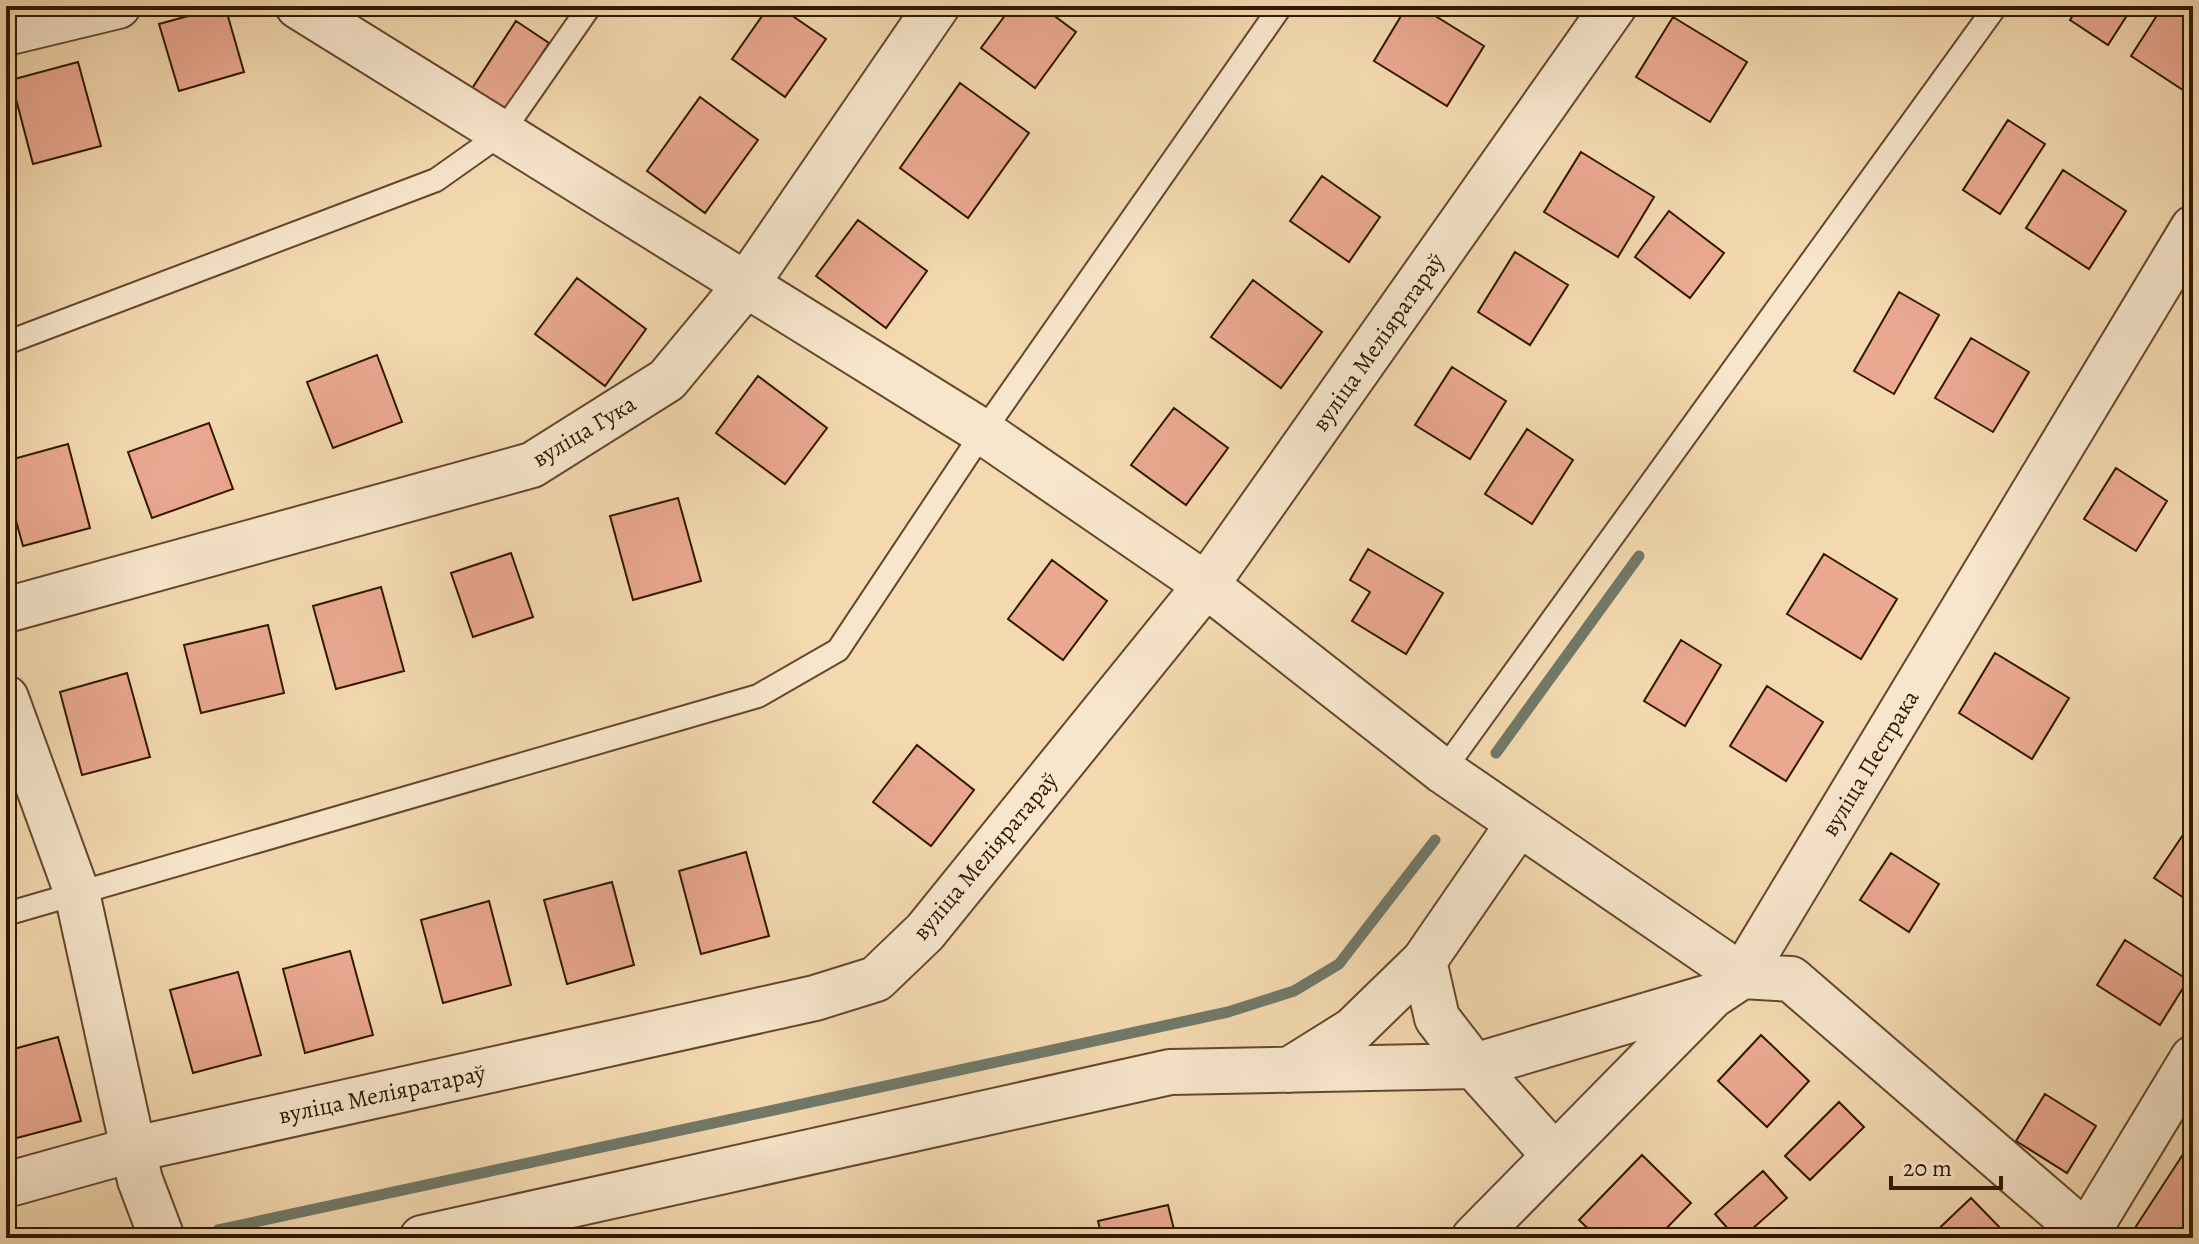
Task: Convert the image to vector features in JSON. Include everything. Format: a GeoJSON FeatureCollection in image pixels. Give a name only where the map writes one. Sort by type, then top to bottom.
{"type":"FeatureCollection","features":[{"type":"Feature","properties":{"kind":"street"},"geometry":{"type":"LineString","coordinates":[[6,33],[118,6]]}},
{"type":"Feature","properties":{"kind":"street"},"geometry":{"type":"LineString","coordinates":[[298,6],[983,432],[1206,585],[1443,771],[1519,823],[1727,986]]}},
{"type":"Feature","properties":{"kind":"street","name":"вуліца Гука"},"geometry":{"type":"LineString","coordinates":[[6,610],[532,465],[667,380],[745,286],[937,6]]}},
{"type":"Feature","properties":{"kind":"street","name":"вуліца Меліяратараў"},"geometry":{"type":"LineString","coordinates":[[6,1185],[135,1149],[815,998],[876,979],[925,932],[1206,585],[1614,6]]}},
{"type":"Feature","properties":{"kind":"street","name":"вуліца Пестрака"},"geometry":{"type":"LineString","coordinates":[[1474,1238],[1727,986],[2193,228]]}},
{"type":"Feature","properties":{"kind":"street"},"geometry":{"type":"LineString","coordinates":[[6,698],[77,893],[140,1180],[162,1238]]}},
{"type":"Feature","properties":{"kind":"street"},"geometry":{"type":"LineString","coordinates":[[1287,1071],[1353,1030],[1424,961],[1519,823]]}},
{"type":"Feature","properties":{"kind":"street"},"geometry":{"type":"LineString","coordinates":[[1424,961],[1437,1018],[1474,1066],[1555,1156]]}},
{"type":"Feature","properties":{"kind":"street"},"geometry":{"type":"LineString","coordinates":[[422,1238],[1170,1072],[1474,1066],[1727,986],[1791,979],[2087,1237],[2193,1058]]}},
{"type":"Feature","properties":{"kind":"lane"},"geometry":{"type":"LineString","coordinates":[[6,343],[436,180],[501,134],[590,6]]}},
{"type":"Feature","properties":{"kind":"lane"},"geometry":{"type":"LineString","coordinates":[[6,914],[758,696],[838,650],[983,432],[1281,6]]}},
{"type":"Feature","properties":{"kind":"lane"},"geometry":{"type":"LineString","coordinates":[[1443,771],[1996,6]]}},
{"type":"Feature","properties":{"kind":"building"},"geometry":{"type":"Polygon","coordinates":[[[225,6],[244,72],[179,91],[159,24],[225,6]]]}},
{"type":"Feature","properties":{"kind":"building"},"geometry":{"type":"Polygon","coordinates":[[[769,6],[778,6],[826,39],[785,97],[732,59],[769,6]]]}},
{"type":"Feature","properties":{"kind":"building"},"geometry":{"type":"Polygon","coordinates":[[[1012,6],[1041,6],[1076,32],[1035,88],[981,48],[1012,6]]]}},
{"type":"Feature","properties":{"kind":"building"},"geometry":{"type":"Polygon","coordinates":[[[1407,6],[1419,6],[1484,46],[1447,106],[1374,61],[1407,6]]]}},
{"type":"Feature","properties":{"kind":"building"},"geometry":{"type":"Polygon","coordinates":[[[2079,6],[2133,6],[2108,45],[2070,20],[2079,6]]]}},
{"type":"Feature","properties":{"kind":"building"},"geometry":{"type":"Polygon","coordinates":[[[2163,6],[2181,6],[2193,14],[2192,96],[2131,56],[2163,6]]]}},
{"type":"Feature","properties":{"kind":"building"},"geometry":{"type":"Polygon","coordinates":[[[1673,17],[1747,62],[1710,122],[1636,77],[1673,17]]]}},
{"type":"Feature","properties":{"kind":"building"},"geometry":{"type":"Polygon","coordinates":[[[516,21],[549,43],[505,111],[471,90],[516,21]]]}},
{"type":"Feature","properties":{"kind":"building"},"geometry":{"type":"Polygon","coordinates":[[[78,62],[101,146],[33,164],[11,80],[78,62]]]}},
{"type":"Feature","properties":{"kind":"building"},"geometry":{"type":"Polygon","coordinates":[[[960,83],[1029,133],[968,218],[900,168],[960,83]]]}},
{"type":"Feature","properties":{"kind":"building"},"geometry":{"type":"Polygon","coordinates":[[[700,97],[758,140],[705,213],[647,171],[700,97]]]}},
{"type":"Feature","properties":{"kind":"building"},"geometry":{"type":"Polygon","coordinates":[[[2008,120],[2045,144],[2000,214],[1963,190],[2008,120]]]}},
{"type":"Feature","properties":{"kind":"building"},"geometry":{"type":"Polygon","coordinates":[[[1581,152],[1654,197],[1618,257],[1544,212],[1581,152]]]}},
{"type":"Feature","properties":{"kind":"building"},"geometry":{"type":"Polygon","coordinates":[[[2063,170],[2126,211],[2089,269],[2026,228],[2063,170]]]}},
{"type":"Feature","properties":{"kind":"building"},"geometry":{"type":"Polygon","coordinates":[[[1322,176],[1380,217],[1349,262],[1290,221],[1322,176]]]}},
{"type":"Feature","properties":{"kind":"building"},"geometry":{"type":"Polygon","coordinates":[[[1669,211],[1724,253],[1690,298],[1635,257],[1669,211]]]}},
{"type":"Feature","properties":{"kind":"building"},"geometry":{"type":"Polygon","coordinates":[[[858,220],[927,271],[886,328],[816,276],[858,220]]]}},
{"type":"Feature","properties":{"kind":"building"},"geometry":{"type":"Polygon","coordinates":[[[1515,252],[1568,285],[1530,345],[1478,312],[1515,252]]]}},
{"type":"Feature","properties":{"kind":"building"},"geometry":{"type":"Polygon","coordinates":[[[577,278],[646,329],[605,386],[535,334],[577,278]]]}},
{"type":"Feature","properties":{"kind":"building"},"geometry":{"type":"Polygon","coordinates":[[[1253,280],[1322,332],[1281,388],[1211,337],[1253,280]]]}},
{"type":"Feature","properties":{"kind":"building"},"geometry":{"type":"Polygon","coordinates":[[[1899,292],[1939,315],[1894,394],[1854,371],[1899,292]]]}},
{"type":"Feature","properties":{"kind":"building"},"geometry":{"type":"Polygon","coordinates":[[[1971,338],[2029,372],[1993,432],[1935,398],[1971,338]]]}},
{"type":"Feature","properties":{"kind":"building"},"geometry":{"type":"Polygon","coordinates":[[[377,355],[402,422],[333,448],[307,382],[377,355]]]}},
{"type":"Feature","properties":{"kind":"building"},"geometry":{"type":"Polygon","coordinates":[[[1452,367],[1506,401],[1470,459],[1415,425],[1452,367]]]}},
{"type":"Feature","properties":{"kind":"building"},"geometry":{"type":"Polygon","coordinates":[[[758,376],[827,428],[785,484],[716,433],[758,376]]]}},
{"type":"Feature","properties":{"kind":"building"},"geometry":{"type":"Polygon","coordinates":[[[1174,408],[1228,448],[1186,505],[1131,465],[1174,408]]]}},
{"type":"Feature","properties":{"kind":"building"},"geometry":{"type":"Polygon","coordinates":[[[209,423],[233,489],[152,518],[128,452],[209,423]]]}},
{"type":"Feature","properties":{"kind":"building"},"geometry":{"type":"Polygon","coordinates":[[[1527,429],[1573,460],[1532,524],[1485,494],[1527,429]]]}},
{"type":"Feature","properties":{"kind":"building"},"geometry":{"type":"Polygon","coordinates":[[[68,444],[90,528],[23,546],[6,485],[6,461],[68,444]]]}},
{"type":"Feature","properties":{"kind":"building"},"geometry":{"type":"Polygon","coordinates":[[[2116,468],[2167,501],[2136,551],[2084,519],[2116,468]]]}},
{"type":"Feature","properties":{"kind":"building"},"geometry":{"type":"Polygon","coordinates":[[[678,498],[701,581],[633,600],[610,516],[678,498]]]}},
{"type":"Feature","properties":{"kind":"building"},"geometry":{"type":"Polygon","coordinates":[[[1368,549],[1443,593],[1406,654],[1352,621],[1370,592],[1350,580],[1368,549]]]}},
{"type":"Feature","properties":{"kind":"building"},"geometry":{"type":"Polygon","coordinates":[[[511,553],[533,617],[473,637],[451,573],[511,553]]]}},
{"type":"Feature","properties":{"kind":"building"},"geometry":{"type":"Polygon","coordinates":[[[1824,554],[1897,599],[1861,659],[1787,614],[1824,554]]]}},
{"type":"Feature","properties":{"kind":"building"},"geometry":{"type":"Polygon","coordinates":[[[1052,560],[1107,601],[1063,660],[1008,619],[1052,560]]]}},
{"type":"Feature","properties":{"kind":"building"},"geometry":{"type":"Polygon","coordinates":[[[381,587],[404,671],[336,689],[313,606],[381,587]]]}},
{"type":"Feature","properties":{"kind":"building"},"geometry":{"type":"Polygon","coordinates":[[[268,625],[284,693],[201,713],[184,645],[268,625]]]}},
{"type":"Feature","properties":{"kind":"building"},"geometry":{"type":"Polygon","coordinates":[[[1681,640],[1721,665],[1685,726],[1644,701],[1681,640]]]}},
{"type":"Feature","properties":{"kind":"building"},"geometry":{"type":"Polygon","coordinates":[[[1995,653],[2069,698],[2032,759],[1959,713],[1995,653]]]}},
{"type":"Feature","properties":{"kind":"building"},"geometry":{"type":"Polygon","coordinates":[[[127,673],[150,757],[82,775],[60,692],[127,673]]]}},
{"type":"Feature","properties":{"kind":"building"},"geometry":{"type":"Polygon","coordinates":[[[1767,686],[1823,722],[1786,781],[1730,746],[1767,686]]]}},
{"type":"Feature","properties":{"kind":"building"},"geometry":{"type":"Polygon","coordinates":[[[917,745],[974,790],[931,846],[873,802],[917,745]]]}},
{"type":"Feature","properties":{"kind":"building"},"geometry":{"type":"Polygon","coordinates":[[[2189,826],[2193,829],[2193,904],[2154,878],[2189,826]]]}},
{"type":"Feature","properties":{"kind":"building"},"geometry":{"type":"Polygon","coordinates":[[[746,852],[769,936],[701,954],[679,871],[746,852]]]}},
{"type":"Feature","properties":{"kind":"building"},"geometry":{"type":"Polygon","coordinates":[[[1891,853],[1939,884],[1909,932],[1860,900],[1891,853]]]}},
{"type":"Feature","properties":{"kind":"building"},"geometry":{"type":"Polygon","coordinates":[[[612,882],[634,965],[567,984],[544,900],[612,882]]]}},
{"type":"Feature","properties":{"kind":"building"},"geometry":{"type":"Polygon","coordinates":[[[489,901],[511,985],[443,1003],[421,920],[489,901]]]}},
{"type":"Feature","properties":{"kind":"building"},"geometry":{"type":"Polygon","coordinates":[[[2125,940],[2188,980],[2160,1025],[2097,985],[2125,940]]]}},
{"type":"Feature","properties":{"kind":"building"},"geometry":{"type":"Polygon","coordinates":[[[350,951],[373,1035],[305,1053],[283,969],[350,951]]]}},
{"type":"Feature","properties":{"kind":"building"},"geometry":{"type":"Polygon","coordinates":[[[238,972],[261,1055],[193,1073],[170,990],[238,972]]]}},
{"type":"Feature","properties":{"kind":"building"},"geometry":{"type":"Polygon","coordinates":[[[1761,1035],[1809,1081],[1767,1127],[1718,1081],[1761,1035]]]}},
{"type":"Feature","properties":{"kind":"building"},"geometry":{"type":"Polygon","coordinates":[[[58,1037],[81,1121],[13,1139],[6,1113],[6,1051],[58,1037]]]}},
{"type":"Feature","properties":{"kind":"building"},"geometry":{"type":"Polygon","coordinates":[[[2045,1094],[2096,1126],[2067,1173],[2016,1141],[2045,1094]]]}},
{"type":"Feature","properties":{"kind":"building"},"geometry":{"type":"Polygon","coordinates":[[[1839,1102],[1864,1127],[1810,1180],[1785,1156],[1839,1102]]]}},
{"type":"Feature","properties":{"kind":"building"},"geometry":{"type":"Polygon","coordinates":[[[2193,1139],[2193,1238],[2129,1237],[2193,1139]]]}},
{"type":"Feature","properties":{"kind":"building"},"geometry":{"type":"Polygon","coordinates":[[[1642,1155],[1691,1203],[1657,1238],[1598,1238],[1579,1220],[1642,1155]]]}},
{"type":"Feature","properties":{"kind":"building"},"geometry":{"type":"Polygon","coordinates":[[[1763,1171],[1787,1198],[1742,1238],[1736,1238],[1715,1214],[1763,1171]]]}},
{"type":"Feature","properties":{"kind":"building"},"geometry":{"type":"Polygon","coordinates":[[[1971,1198],[2010,1238],[1929,1238],[1971,1198]]]}},
{"type":"Feature","properties":{"kind":"building"},"geometry":{"type":"Polygon","coordinates":[[[1168,1205],[1176,1238],[1102,1238],[1098,1221],[1168,1205]]]}},
{"type":"Feature","properties":{"kind":"waterway"},"geometry":{"type":"LineString","coordinates":[[1496,753],[1639,556]]}},
{"type":"Feature","properties":{"kind":"waterway"},"geometry":{"type":"LineString","coordinates":[[218,1230],[1228,1012],[1294,991],[1339,964],[1435,840]]}}]}
